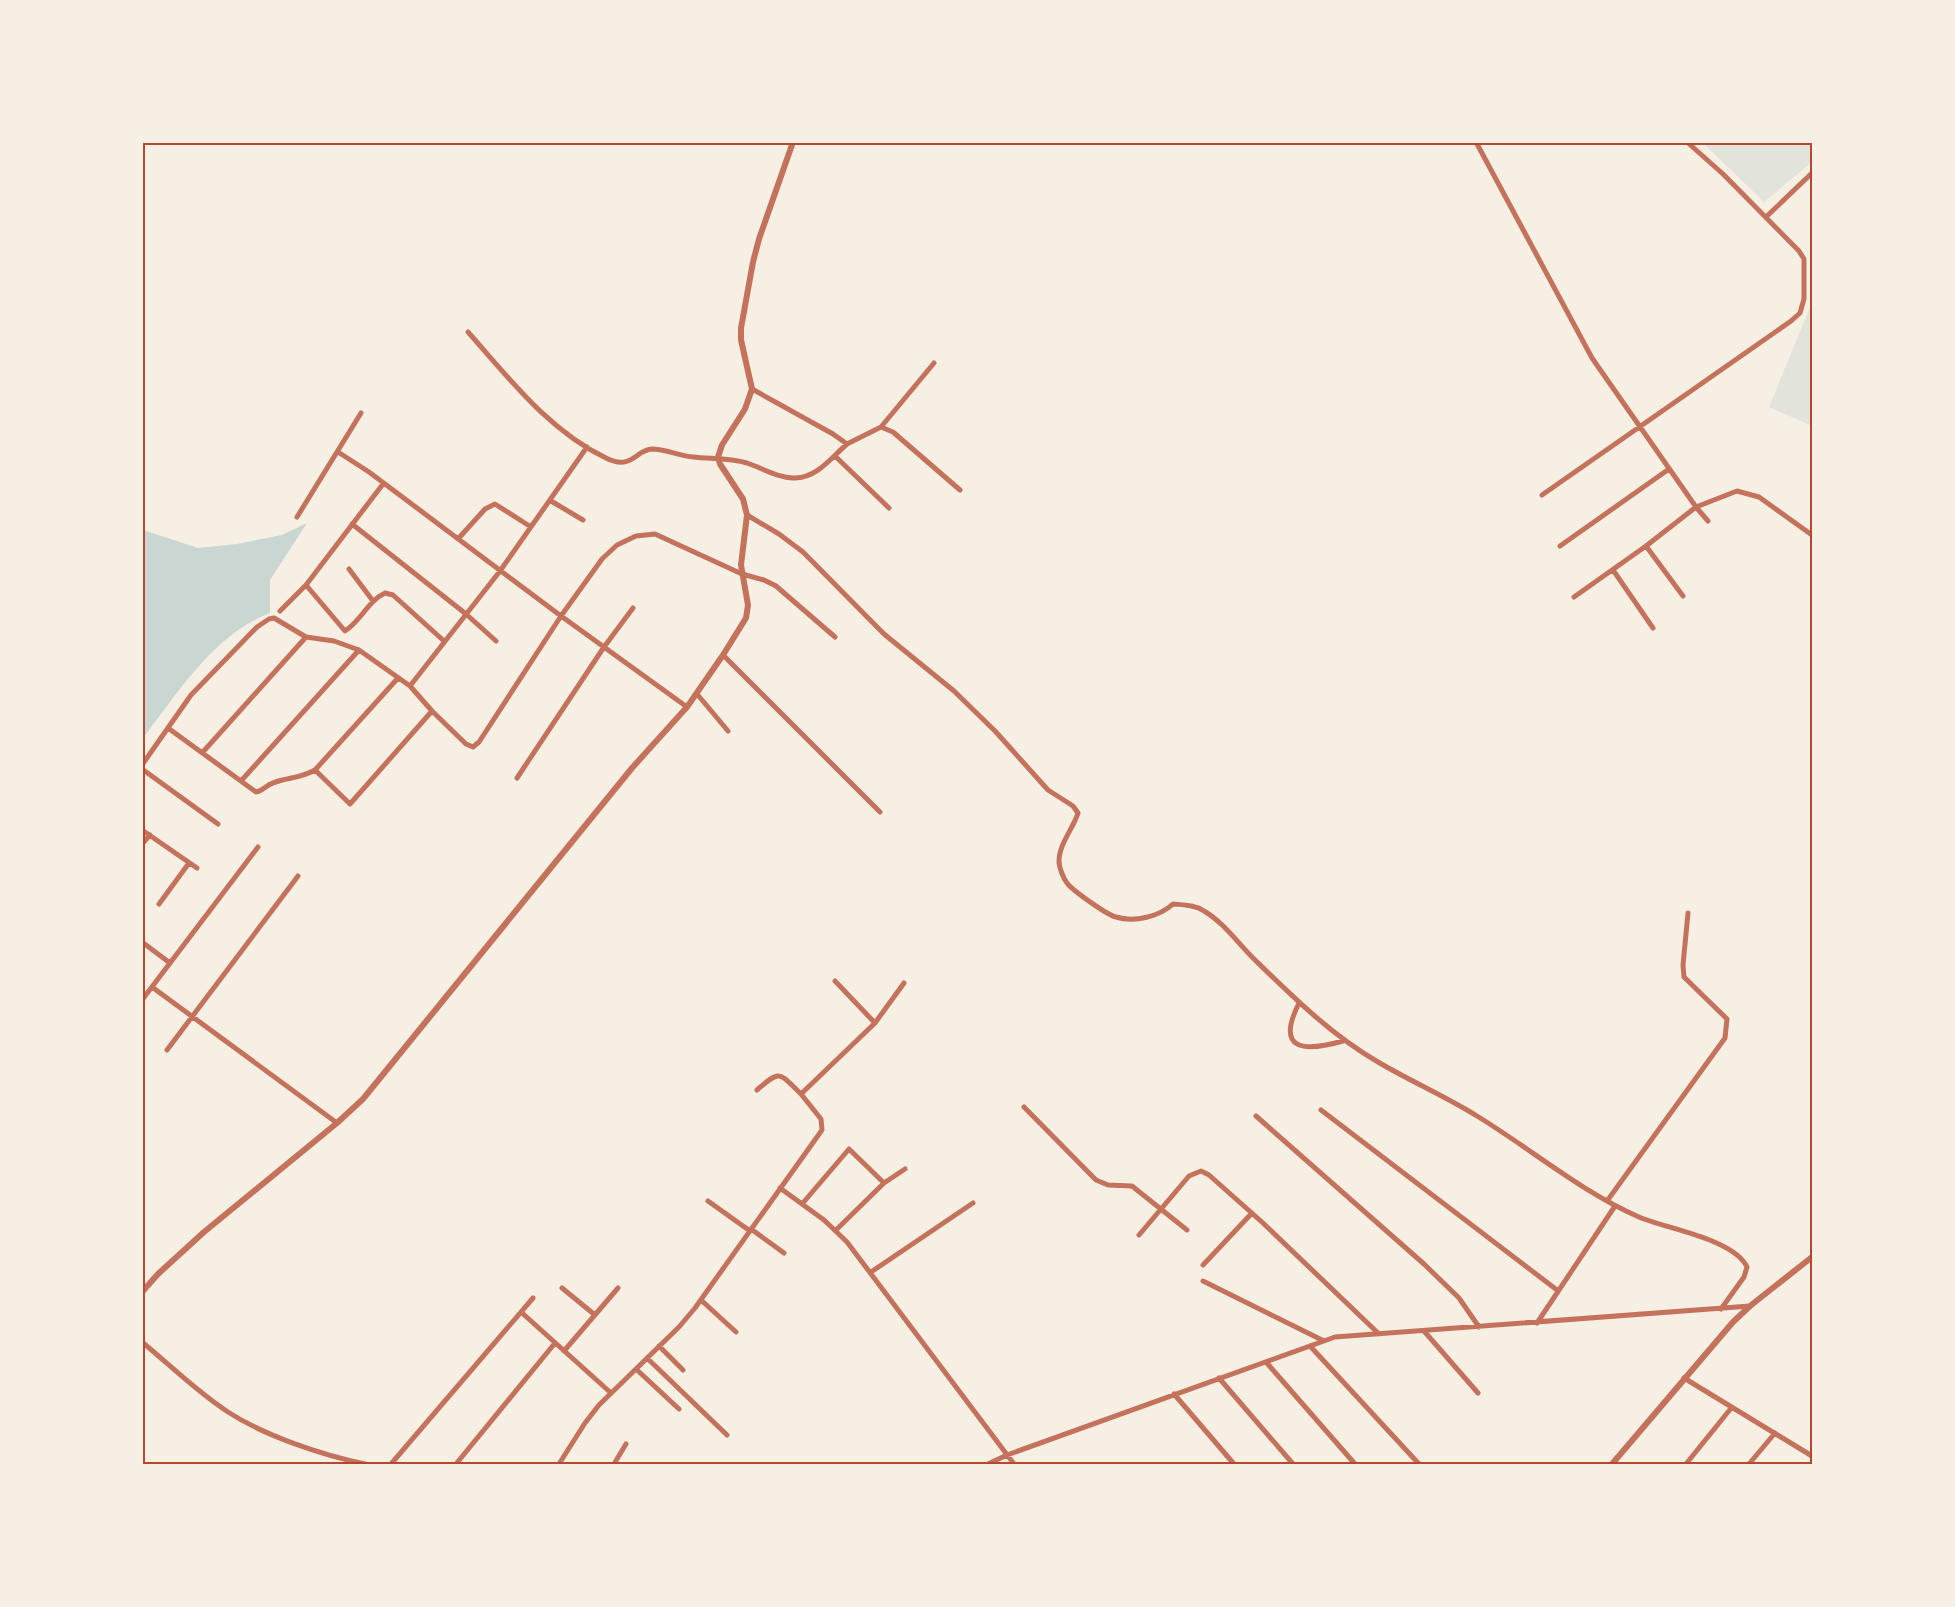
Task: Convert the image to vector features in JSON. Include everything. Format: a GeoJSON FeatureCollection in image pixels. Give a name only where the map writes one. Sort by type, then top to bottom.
{"type":"FeatureCollection","features":[{"type":"Feature","properties":{"kind":"street"},"geometry":{"type":"LineString","coordinates":[[142,1292],[158,1274],[204,1232],[337,1123],[370,1090],[632,768],[687,707],[723,655],[748,612],[742,574],[747,515],[743,499],[718,458],[722,445],[745,409],[752,388],[741,334],[746,298],[766,216],[794,142]]}},
{"type":"Feature","properties":{"kind":"street"},"geometry":{"type":"LineString","coordinates":[[1476,142],[1592,358],[1708,521]]}},
{"type":"Feature","properties":{"kind":"street"},"geometry":{"type":"LineString","coordinates":[[1542,495],[1800,313],[1804,299],[1804,259],[1799,251],[1723,174],[1687,142]]}},
{"type":"Feature","properties":{"kind":"street"},"geometry":{"type":"LineString","coordinates":[[1766,218],[1812,173]]}},
{"type":"Feature","properties":{"kind":"street"},"geometry":{"type":"LineString","coordinates":[[468,332],[522,392],[564,433],[617,462],[629,461],[653,449],[694,457],[741,461],[794,479],[809,476],[847,444],[881,427],[934,363]]}},
{"type":"Feature","properties":{"kind":"street"},"geometry":{"type":"LineString","coordinates":[[752,388],[847,444]]}},
{"type":"Feature","properties":{"kind":"street"},"geometry":{"type":"LineString","coordinates":[[297,517],[361,413]]}},
{"type":"Feature","properties":{"kind":"street"},"geometry":{"type":"LineString","coordinates":[[881,427],[893,432],[960,490]]}},
{"type":"Feature","properties":{"kind":"street"},"geometry":{"type":"LineString","coordinates":[[410,686],[500,571],[587,447]]}},
{"type":"Feature","properties":{"kind":"street"},"geometry":{"type":"LineString","coordinates":[[338,452],[687,707]]}},
{"type":"Feature","properties":{"kind":"street"},"geometry":{"type":"LineString","coordinates":[[835,456],[889,508]]}},
{"type":"Feature","properties":{"kind":"street"},"geometry":{"type":"LineString","coordinates":[[1560,546],[1669,469]]}},
{"type":"Feature","properties":{"kind":"street"},"geometry":{"type":"LineString","coordinates":[[280,611],[306,585],[383,484]]}},
{"type":"Feature","properties":{"kind":"street"},"geometry":{"type":"LineString","coordinates":[[1574,597],[1696,507],[1737,491],[1759,497],[1812,535]]}},
{"type":"Feature","properties":{"kind":"street"},"geometry":{"type":"LineString","coordinates":[[551,501],[584,520]]}},
{"type":"Feature","properties":{"kind":"street"},"geometry":{"type":"LineString","coordinates":[[458,539],[485,509],[495,504],[531,527]]}},
{"type":"Feature","properties":{"kind":"street"},"geometry":{"type":"LineString","coordinates":[[747,515],[803,552],[884,634],[954,691],[995,731],[1048,790],[1073,806],[1078,813],[1063,846],[1059,861],[1067,883],[1116,917],[1150,916],[1164,912],[1173,904],[1202,909],[1218,920],[1299,1003],[1343,1041],[1378,1063],[1477,1116],[1615,1206],[1641,1218],[1704,1238],[1739,1255],[1748,1267],[1744,1277],[1721,1309]]}},
{"type":"Feature","properties":{"kind":"street"},"geometry":{"type":"LineString","coordinates":[[352,524],[466,614],[496,641]]}},
{"type":"Feature","properties":{"kind":"street"},"geometry":{"type":"LineString","coordinates":[[218,824],[142,767],[191,695],[257,627],[269,619],[274,618],[306,638],[334,641],[359,650],[410,686],[466,744],[473,747],[602,559],[617,545],[636,536],[655,534],[742,574],[776,586],[835,637]]}},
{"type":"Feature","properties":{"kind":"street"},"geometry":{"type":"LineString","coordinates":[[1646,546],[1683,596]]}},
{"type":"Feature","properties":{"kind":"street"},"geometry":{"type":"LineString","coordinates":[[349,569],[373,601]]}},
{"type":"Feature","properties":{"kind":"street"},"geometry":{"type":"LineString","coordinates":[[1613,570],[1653,628]]}},
{"type":"Feature","properties":{"kind":"street"},"geometry":{"type":"LineString","coordinates":[[306,585],[345,631],[351,628],[373,601],[385,593],[393,595],[444,641]]}},
{"type":"Feature","properties":{"kind":"street"},"geometry":{"type":"LineString","coordinates":[[518,778],[604,646],[633,608]]}},
{"type":"Feature","properties":{"kind":"street"},"geometry":{"type":"LineString","coordinates":[[202,753],[306,638]]}},
{"type":"Feature","properties":{"kind":"street"},"geometry":{"type":"LineString","coordinates":[[241,782],[359,650]]}},
{"type":"Feature","properties":{"kind":"street"},"geometry":{"type":"LineString","coordinates":[[723,655],[880,812]]}},
{"type":"Feature","properties":{"kind":"street"},"geometry":{"type":"LineString","coordinates":[[168,728],[241,782],[259,792],[273,782],[302,777],[315,770],[398,678]]}},
{"type":"Feature","properties":{"kind":"street"},"geometry":{"type":"LineString","coordinates":[[697,694],[728,730]]}},
{"type":"Feature","properties":{"kind":"street"},"geometry":{"type":"LineString","coordinates":[[315,770],[350,804],[432,711]]}},
{"type":"Feature","properties":{"kind":"street"},"geometry":{"type":"LineString","coordinates":[[142,830],[197,868]]}},
{"type":"Feature","properties":{"kind":"street"},"geometry":{"type":"LineString","coordinates":[[142,844],[150,835]]}},
{"type":"Feature","properties":{"kind":"street"},"geometry":{"type":"LineString","coordinates":[[142,1000],[258,847]]}},
{"type":"Feature","properties":{"kind":"street"},"geometry":{"type":"LineString","coordinates":[[159,904],[189,863]]}},
{"type":"Feature","properties":{"kind":"street"},"geometry":{"type":"LineString","coordinates":[[167,1050],[298,876]]}},
{"type":"Feature","properties":{"kind":"street"},"geometry":{"type":"LineString","coordinates":[[1607,1201],[1725,1038],[1726,1019],[1684,977],[1688,913]]}},
{"type":"Feature","properties":{"kind":"street"},"geometry":{"type":"LineString","coordinates":[[142,942],[170,963]]}},
{"type":"Feature","properties":{"kind":"street"},"geometry":{"type":"LineString","coordinates":[[835,981],[875,1023]]}},
{"type":"Feature","properties":{"kind":"street"},"geometry":{"type":"LineString","coordinates":[[801,1094],[875,1023],[904,983]]}},
{"type":"Feature","properties":{"kind":"street"},"geometry":{"type":"LineString","coordinates":[[152,987],[337,1123]]}},
{"type":"Feature","properties":{"kind":"street"},"geometry":{"type":"LineString","coordinates":[[1299,1003],[1290,1027],[1290,1036],[1294,1042],[1302,1047],[1313,1047],[1343,1041]]}},
{"type":"Feature","properties":{"kind":"street"},"geometry":{"type":"LineString","coordinates":[[559,1464],[589,1417],[686,1319],[701,1300],[822,1130],[821,1119],[801,1094],[783,1077],[778,1075],[770,1078],[757,1090]]}},
{"type":"Feature","properties":{"kind":"street"},"geometry":{"type":"LineString","coordinates":[[1024,1107],[1096,1180],[1108,1185],[1132,1186],[1187,1230]]}},
{"type":"Feature","properties":{"kind":"street"},"geometry":{"type":"LineString","coordinates":[[1321,1110],[1557,1290]]}},
{"type":"Feature","properties":{"kind":"street"},"geometry":{"type":"LineString","coordinates":[[1256,1116],[1424,1264],[1459,1298],[1479,1327]]}},
{"type":"Feature","properties":{"kind":"street"},"geometry":{"type":"LineString","coordinates":[[802,1204],[849,1149],[884,1183]]}},
{"type":"Feature","properties":{"kind":"street"},"geometry":{"type":"LineString","coordinates":[[836,1230],[884,1183],[905,1169]]}},
{"type":"Feature","properties":{"kind":"street"},"geometry":{"type":"LineString","coordinates":[[1138,1235],[1189,1176],[1201,1171],[1209,1175],[1252,1213],[1379,1334]]}},
{"type":"Feature","properties":{"kind":"street"},"geometry":{"type":"LineString","coordinates":[[780,1188],[836,1230],[872,1272],[1014,1464]]}},
{"type":"Feature","properties":{"kind":"street"},"geometry":{"type":"LineString","coordinates":[[708,1202],[784,1253]]}},
{"type":"Feature","properties":{"kind":"street"},"geometry":{"type":"LineString","coordinates":[[872,1272],[973,1203]]}},
{"type":"Feature","properties":{"kind":"street"},"geometry":{"type":"LineString","coordinates":[[1537,1323],[1615,1206]]}},
{"type":"Feature","properties":{"kind":"street"},"geometry":{"type":"LineString","coordinates":[[1203,1265],[1252,1213]]}},
{"type":"Feature","properties":{"kind":"street"},"geometry":{"type":"LineString","coordinates":[[1612,1464],[1727,1328],[1750,1306],[1812,1257]]}},
{"type":"Feature","properties":{"kind":"street"},"geometry":{"type":"LineString","coordinates":[[1203,1281],[1324,1341]]}},
{"type":"Feature","properties":{"kind":"street"},"geometry":{"type":"LineString","coordinates":[[562,1288],[595,1315]]}},
{"type":"Feature","properties":{"kind":"street"},"geometry":{"type":"LineString","coordinates":[[564,1351],[618,1288]]}},
{"type":"Feature","properties":{"kind":"street"},"geometry":{"type":"LineString","coordinates":[[391,1464],[533,1298]]}},
{"type":"Feature","properties":{"kind":"street"},"geometry":{"type":"LineString","coordinates":[[701,1300],[736,1332]]}},
{"type":"Feature","properties":{"kind":"street"},"geometry":{"type":"LineString","coordinates":[[988,1464],[1007,1455],[1335,1337],[1750,1306]]}},
{"type":"Feature","properties":{"kind":"street"},"geometry":{"type":"LineString","coordinates":[[521,1312],[611,1393]]}},
{"type":"Feature","properties":{"kind":"street"},"geometry":{"type":"LineString","coordinates":[[1424,1331],[1478,1393]]}},
{"type":"Feature","properties":{"kind":"street"},"geometry":{"type":"LineString","coordinates":[[142,1342],[213,1401],[239,1418],[309,1448],[365,1464]]}},
{"type":"Feature","properties":{"kind":"street"},"geometry":{"type":"LineString","coordinates":[[456,1464],[555,1343]]}},
{"type":"Feature","properties":{"kind":"street"},"geometry":{"type":"LineString","coordinates":[[659,1346],[683,1370]]}},
{"type":"Feature","properties":{"kind":"street"},"geometry":{"type":"LineString","coordinates":[[1310,1346],[1419,1464]]}},
{"type":"Feature","properties":{"kind":"street"},"geometry":{"type":"LineString","coordinates":[[647,1358],[727,1435]]}},
{"type":"Feature","properties":{"kind":"street"},"geometry":{"type":"LineString","coordinates":[[1266,1362],[1356,1464]]}},
{"type":"Feature","properties":{"kind":"street"},"geometry":{"type":"LineString","coordinates":[[636,1369],[679,1409]]}},
{"type":"Feature","properties":{"kind":"street"},"geometry":{"type":"LineString","coordinates":[[1219,1378],[1293,1464]]}},
{"type":"Feature","properties":{"kind":"street"},"geometry":{"type":"LineString","coordinates":[[1684,1378],[1812,1456]]}},
{"type":"Feature","properties":{"kind":"street"},"geometry":{"type":"LineString","coordinates":[[1174,1394],[1234,1464]]}},
{"type":"Feature","properties":{"kind":"street"},"geometry":{"type":"LineString","coordinates":[[1686,1464],[1732,1407]]}},
{"type":"Feature","properties":{"kind":"street"},"geometry":{"type":"LineString","coordinates":[[1749,1464],[1774,1433]]}},
{"type":"Feature","properties":{"kind":"street"},"geometry":{"type":"LineString","coordinates":[[614,1464],[626,1444]]}},
{"type":"Feature","properties":{"kind":"shaded area"},"geometry":{"type":"Polygon","coordinates":[[[1703,143],[1812,143],[1812,162],[1764,202],[1703,143]]]}},
{"type":"Feature","properties":{"kind":"shaded area"},"geometry":{"type":"Polygon","coordinates":[[[1812,302],[1812,426],[1769,407],[1812,302]]]}},
{"type":"Feature","properties":{"kind":"shaded area"},"geometry":{"type":"Polygon","coordinates":[[[307,523],[270,580],[270,613],[231,635],[214,650],[184,684],[143,738],[143,530],[198,548],[237,544],[282,535],[307,523]]]}}]}
